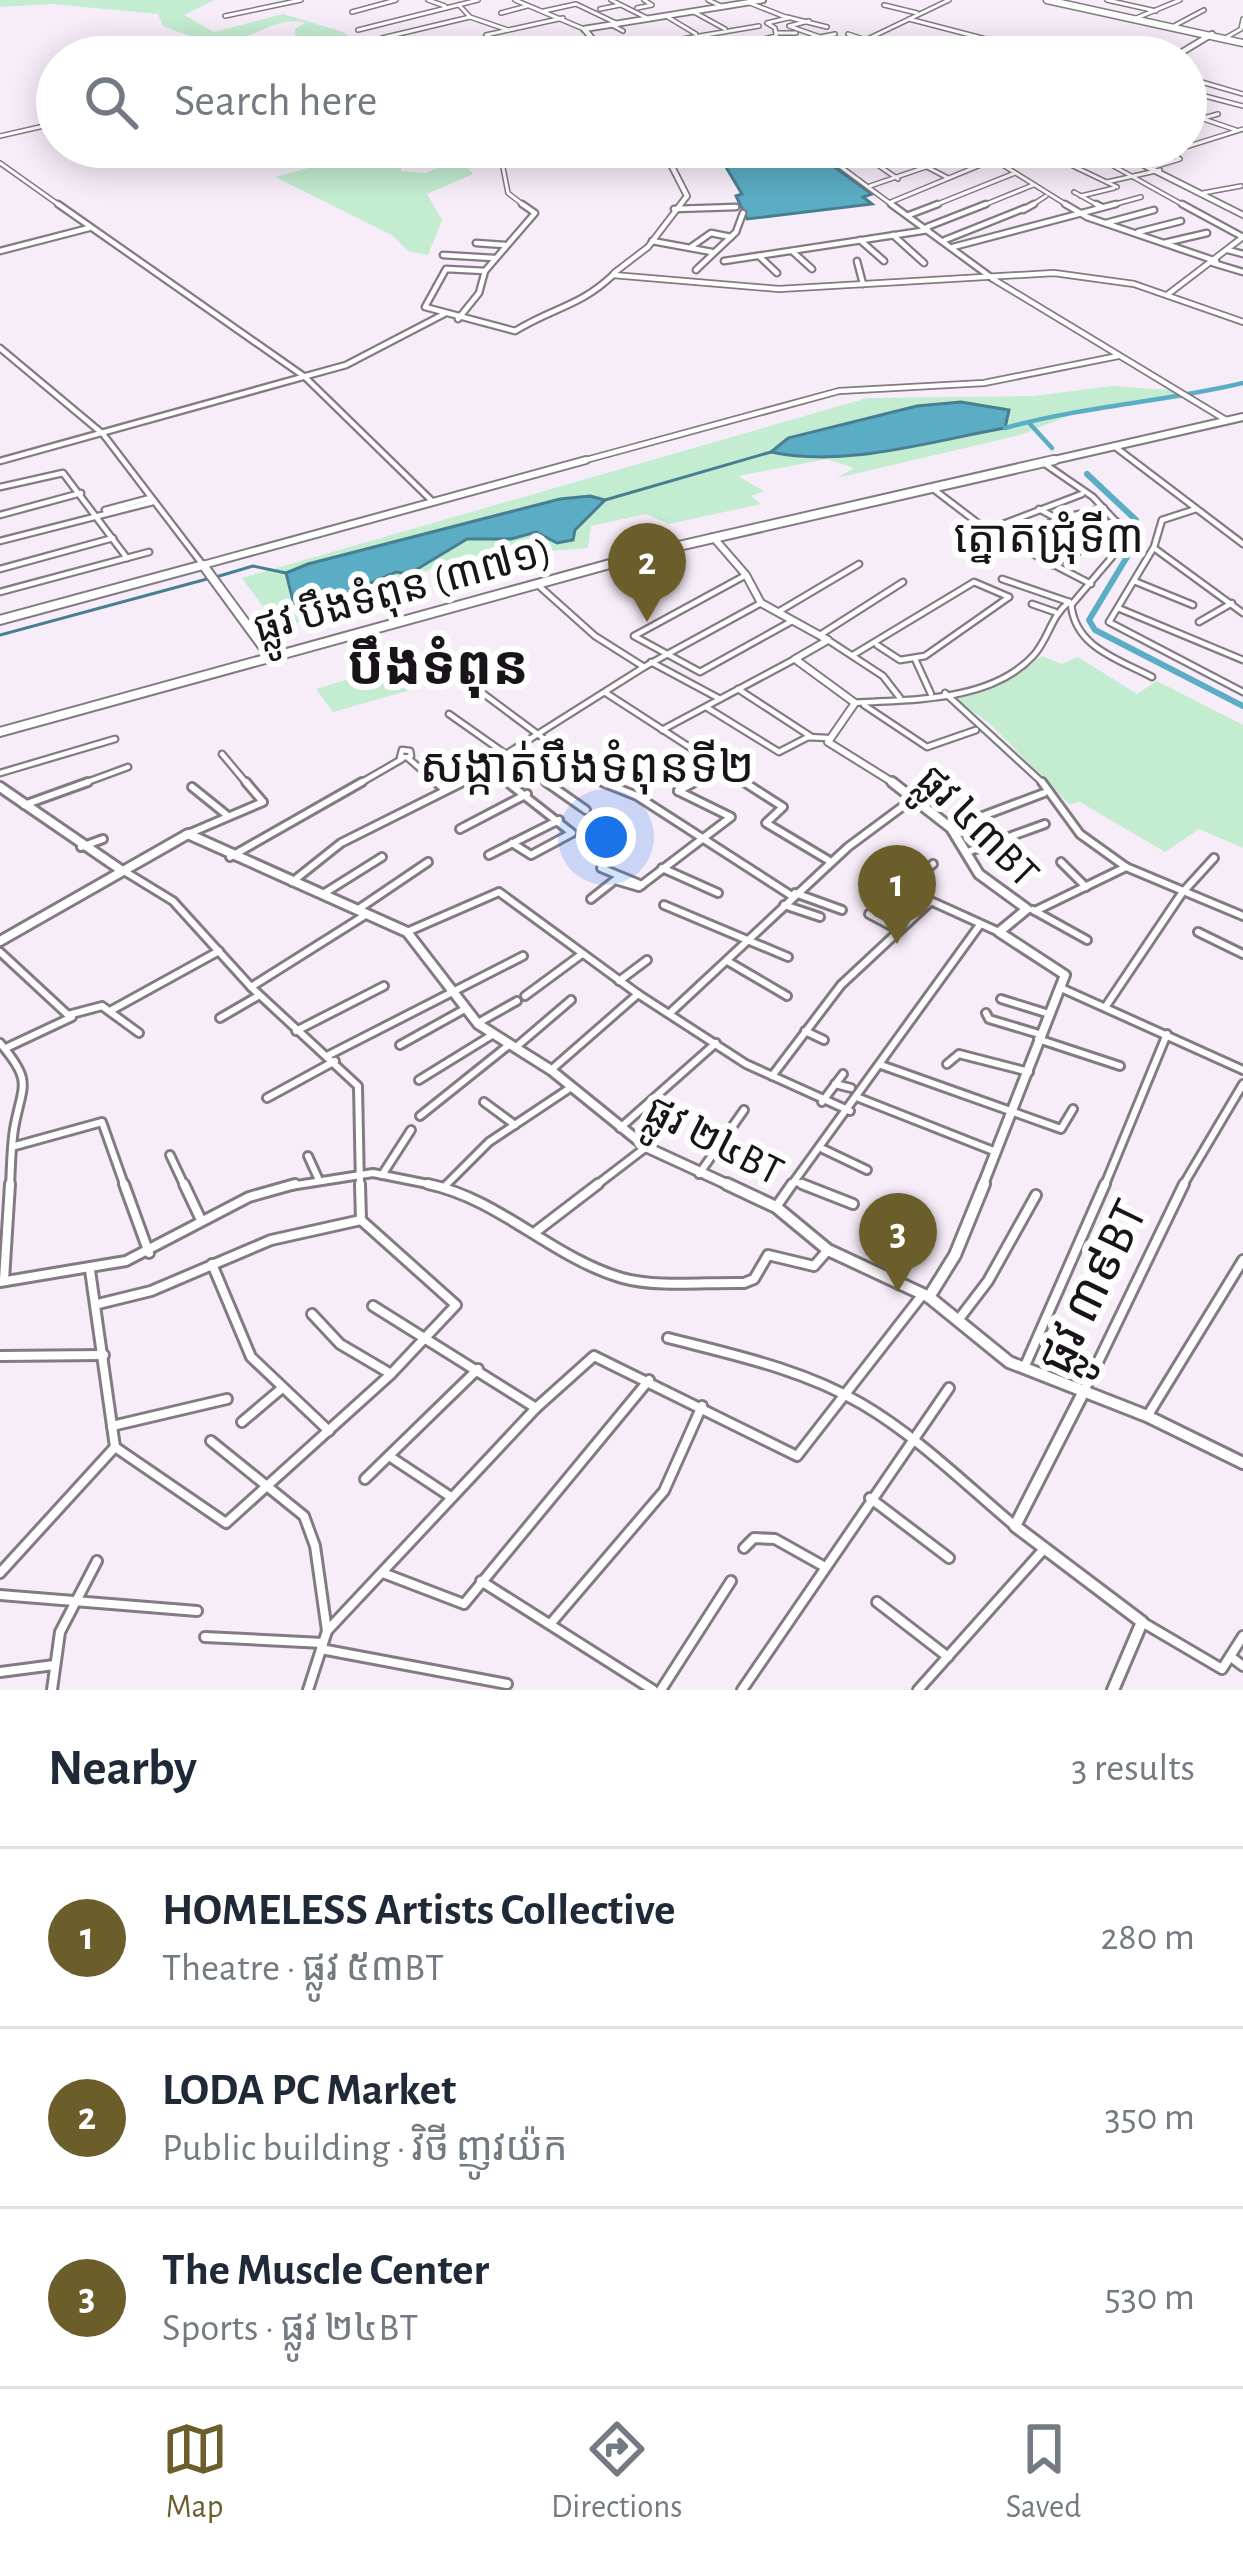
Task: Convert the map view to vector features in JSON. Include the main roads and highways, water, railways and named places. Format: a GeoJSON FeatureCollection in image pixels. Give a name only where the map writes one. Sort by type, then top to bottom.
{"type":"FeatureCollection","features":[{"type":"Feature","properties":{"kind":"main road"},"geometry":{"type":"LineString","coordinates":[[1047,0],[1140,18]]}},
{"type":"Feature","properties":{"kind":"main road"},"geometry":{"type":"LineString","coordinates":[[1058,0],[1243,42]]}},
{"type":"Feature","properties":{"kind":"main road"},"geometry":{"type":"LineString","coordinates":[[1210,34],[1243,42]]}},
{"type":"Feature","properties":{"kind":"main road","name":"ផ្លូវ បឹងទំពុន (៣៧១)"},"geometry":{"type":"LineString","coordinates":[[0,732],[713,537],[1243,417]]}},
{"type":"Feature","properties":{"kind":"main road"},"geometry":{"type":"LineString","coordinates":[[0,620],[203,566],[268,656]]}},
{"type":"Feature","properties":{"kind":"water"},"geometry":{"type":"Polygon","coordinates":[[[727,168],[836,168],[872,194],[863,197],[872,204],[747,219],[736,196],[742,194],[727,168]]]}},
{"type":"Feature","properties":{"kind":"water"},"geometry":{"type":"Polygon","coordinates":[[[961,402],[1009,410],[1005,428],[858,455],[771,452],[788,438],[917,406],[961,402]]]}},
{"type":"Feature","properties":{"kind":"water"},"geometry":{"type":"Polygon","coordinates":[[[590,496],[605,500],[575,530],[573,540],[557,543],[536,532],[511,539],[467,539],[409,574],[396,572],[343,595],[294,605],[286,573],[308,564],[560,499],[590,496]]]}},
{"type":"Feature","properties":{"kind":"waterway"},"geometry":{"type":"LineString","coordinates":[[1005,428],[1243,383]]}},
{"type":"Feature","properties":{"kind":"waterway"},"geometry":{"type":"LineString","coordinates":[[1030,424],[1052,448]]}},
{"type":"Feature","properties":{"kind":"waterway"},"geometry":{"type":"LineString","coordinates":[[605,500],[771,452]]}},
{"type":"Feature","properties":{"kind":"waterway"},"geometry":{"type":"LineString","coordinates":[[1087,474],[1136,520],[1136,542],[1089,620],[1095,630],[1243,706]]}},
{"type":"Feature","properties":{"kind":"waterway"},"geometry":{"type":"LineString","coordinates":[[216,577],[253,566],[286,573]]}},
{"type":"Feature","properties":{"kind":"waterway"},"geometry":{"type":"LineString","coordinates":[[0,635],[207,579]]}},
{"type":"Feature","properties":{"kind":"place","name":"LODA PC Market"},"geometry":{"type":"Point","coordinates":[647,622]}},
{"type":"Feature","properties":{"kind":"place","name":"HOMELESS Artists Collective"},"geometry":{"type":"Point","coordinates":[897,944]}},
{"type":"Feature","properties":{"kind":"place","name":"The Muscle Center"},"geometry":{"type":"Point","coordinates":[898,1292]}},
{"type":"Feature","properties":{"kind":"district","name":"ត្នោតជ្រុំទី៣"},"geometry":{"type":"Point","coordinates":[1049,536]}},
{"type":"Feature","properties":{"kind":"district","name":"បឹងទំពុន"},"geometry":{"type":"Point","coordinates":[438,665]}},
{"type":"Feature","properties":{"kind":"district","name":"សង្កាត់បឹងទំពុនទី២"},"geometry":{"type":"Point","coordinates":[587,765]}}]}
